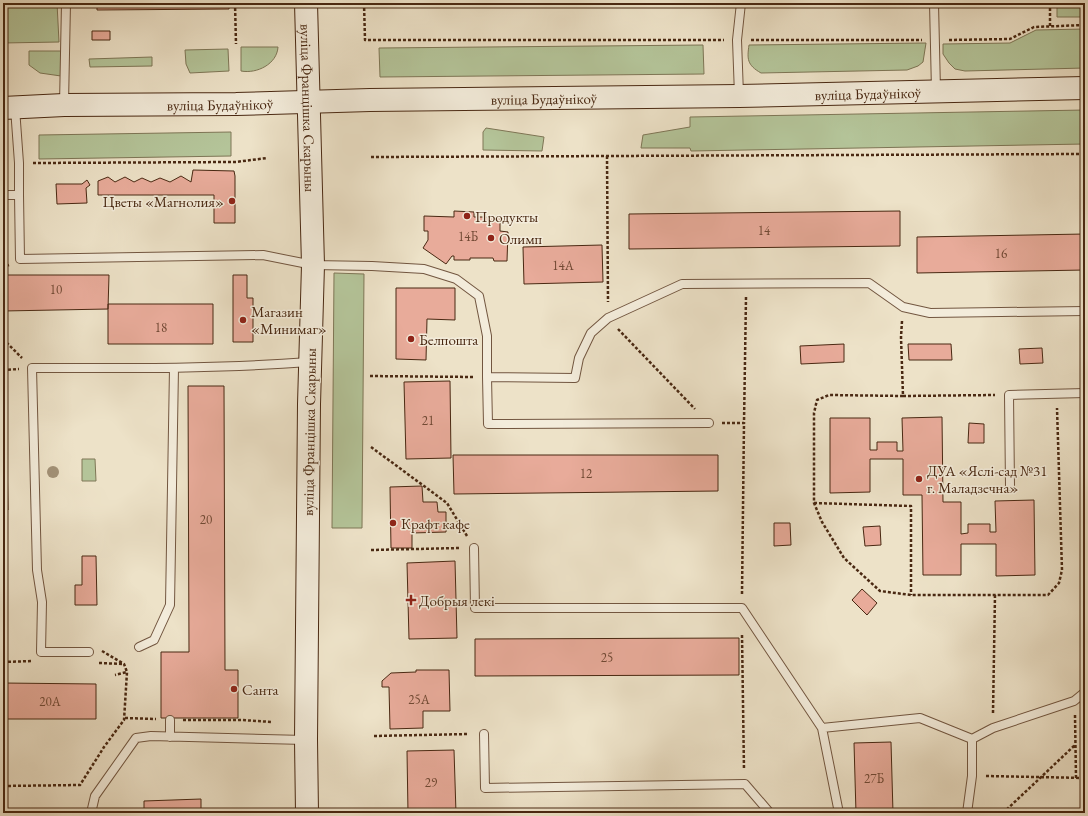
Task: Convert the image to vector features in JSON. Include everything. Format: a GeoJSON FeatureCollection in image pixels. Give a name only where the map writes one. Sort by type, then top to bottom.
{"type":"FeatureCollection","features":[{"type":"Feature","properties":{"kind":"main road","name":"вуліца Францішка Скарыны"},"geometry":{"type":"LineString","coordinates":[[306,3],[313,265],[310,362],[306,740],[307,813]]}},
{"type":"Feature","properties":{"kind":"main road","name":"вуліца Будаўнікоў"},"geometry":{"type":"LineString","coordinates":[[9,108],[64,105],[236,104],[370,100],[739,96],[1085,88]]}},
{"type":"Feature","properties":{"kind":"lane"},"geometry":{"type":"LineString","coordinates":[[64,105],[66,3]]}},
{"type":"Feature","properties":{"kind":"lane"},"geometry":{"type":"LineString","coordinates":[[739,96],[737,40],[741,3],[747,3]]}},
{"type":"Feature","properties":{"kind":"lane"},"geometry":{"type":"LineString","coordinates":[[934,3],[936,92]]}},
{"type":"Feature","properties":{"kind":"lane"},"geometry":{"type":"LineString","coordinates":[[9,108],[19,163],[20,260],[263,255],[313,265],[424,269],[456,279],[479,296],[487,336],[488,424],[709,423]]}},
{"type":"Feature","properties":{"kind":"lane"},"geometry":{"type":"LineString","coordinates":[[3,195],[19,195]]}},
{"type":"Feature","properties":{"kind":"lane"},"geometry":{"type":"LineString","coordinates":[[487,377],[575,378],[579,358],[591,333],[608,318],[682,284],[869,283],[903,307],[930,313],[1085,311]]}},
{"type":"Feature","properties":{"kind":"lane"},"geometry":{"type":"LineString","coordinates":[[89,652],[41,652],[42,602],[37,570],[32,368],[174,368],[310,362]]}},
{"type":"Feature","properties":{"kind":"lane"},"geometry":{"type":"LineString","coordinates":[[139,647],[154,640],[170,606],[174,368]]}},
{"type":"Feature","properties":{"kind":"lane"},"geometry":{"type":"LineString","coordinates":[[1010,486],[1009,395],[1085,393]]}},
{"type":"Feature","properties":{"kind":"lane"},"geometry":{"type":"LineString","coordinates":[[474,548],[475,608],[742,608],[822,728],[839,813]]}},
{"type":"Feature","properties":{"kind":"lane"},"geometry":{"type":"LineString","coordinates":[[822,728],[920,718],[972,739],[993,728],[1074,701],[1085,692]]}},
{"type":"Feature","properties":{"kind":"lane"},"geometry":{"type":"LineString","coordinates":[[170,720],[170,737]]}},
{"type":"Feature","properties":{"kind":"lane"},"geometry":{"type":"LineString","coordinates":[[484,734],[485,788],[745,784],[770,813]]}},
{"type":"Feature","properties":{"kind":"lane"},"geometry":{"type":"LineString","coordinates":[[91,813],[95,796],[136,738],[170,737],[306,740]]}},
{"type":"Feature","properties":{"kind":"lane"},"geometry":{"type":"LineString","coordinates":[[967,813],[972,776],[972,739]]}},
{"type":"Feature","properties":{"kind":"path"},"geometry":{"type":"LineString","coordinates":[[235,3],[236,44]]}},
{"type":"Feature","properties":{"kind":"path"},"geometry":{"type":"LineString","coordinates":[[364,3],[365,40]]}},
{"type":"Feature","properties":{"kind":"path"},"geometry":{"type":"LineString","coordinates":[[1050,3],[1050,26]]}},
{"type":"Feature","properties":{"kind":"path"},"geometry":{"type":"LineString","coordinates":[[372,157],[1085,154]]}},
{"type":"Feature","properties":{"kind":"path"},"geometry":{"type":"LineString","coordinates":[[607,156],[608,318],[709,423],[744,422],[747,284]]}},
{"type":"Feature","properties":{"kind":"path"},"geometry":{"type":"LineString","coordinates":[[19,163],[236,162],[267,158]]}},
{"type":"Feature","properties":{"kind":"path"},"geometry":{"type":"LineString","coordinates":[[903,307],[901,337],[904,396]]}},
{"type":"Feature","properties":{"kind":"path"},"geometry":{"type":"LineString","coordinates":[[3,339],[32,368]]}},
{"type":"Feature","properties":{"kind":"path"},"geometry":{"type":"LineString","coordinates":[[370,376],[487,377]]}},
{"type":"Feature","properties":{"kind":"path"},"geometry":{"type":"LineString","coordinates":[[1009,395],[828,395],[817,400],[814,412],[814,503],[822,522],[844,558],[880,591],[911,595],[1048,595],[1059,583],[1062,570],[1056,394]]}},
{"type":"Feature","properties":{"kind":"path"},"geometry":{"type":"LineString","coordinates":[[371,447],[447,503],[474,548],[371,550]]}},
{"type":"Feature","properties":{"kind":"path"},"geometry":{"type":"LineString","coordinates":[[814,503],[911,506],[911,595]]}},
{"type":"Feature","properties":{"kind":"path"},"geometry":{"type":"LineString","coordinates":[[993,728],[994,595]]}},
{"type":"Feature","properties":{"kind":"path"},"geometry":{"type":"LineString","coordinates":[[3,786],[80,785],[125,718],[126,672],[124,664],[101,651]]}},
{"type":"Feature","properties":{"kind":"path"},"geometry":{"type":"LineString","coordinates":[[115,675],[126,672]]}},
{"type":"Feature","properties":{"kind":"path"},"geometry":{"type":"LineString","coordinates":[[1074,701],[1076,778]]}},
{"type":"Feature","properties":{"kind":"path"},"geometry":{"type":"LineString","coordinates":[[125,718],[272,722]]}},
{"type":"Feature","properties":{"kind":"path"},"geometry":{"type":"LineString","coordinates":[[374,736],[484,734]]}},
{"type":"Feature","properties":{"kind":"path"},"geometry":{"type":"LineString","coordinates":[[1003,813],[1075,745]]}},
{"type":"Feature","properties":{"kind":"path"},"geometry":{"type":"LineString","coordinates":[[972,776],[1042,776],[1085,778]]}},
{"type":"Feature","properties":{"kind":"green space"},"geometry":{"type":"Polygon","coordinates":[[[3,3],[57,3],[59,42],[3,43],[3,3]]]}},
{"type":"Feature","properties":{"kind":"green space"},"geometry":{"type":"Polygon","coordinates":[[[1057,3],[1085,3],[1085,17],[1057,17],[1057,3]]]}},
{"type":"Feature","properties":{"kind":"green space"},"geometry":{"type":"Polygon","coordinates":[[[1085,29],[1085,68],[965,71],[955,69],[943,54],[943,44],[1010,43],[1036,30],[1085,29]]]}},
{"type":"Feature","properties":{"kind":"green space"},"geometry":{"type":"Polygon","coordinates":[[[926,43],[923,62],[918,66],[907,70],[761,73],[753,67],[748,58],[749,45],[926,43]]]}},
{"type":"Feature","properties":{"kind":"green space"},"geometry":{"type":"Polygon","coordinates":[[[703,45],[704,74],[380,77],[379,48],[703,45]]]}},
{"type":"Feature","properties":{"kind":"green space"},"geometry":{"type":"Polygon","coordinates":[[[241,47],[278,47],[277,53],[270,63],[259,69],[247,72],[241,71],[241,47]]]}},
{"type":"Feature","properties":{"kind":"green space"},"geometry":{"type":"Polygon","coordinates":[[[228,49],[229,71],[190,73],[186,64],[185,50],[228,49]]]}},
{"type":"Feature","properties":{"kind":"green space"},"geometry":{"type":"Polygon","coordinates":[[[29,51],[61,51],[61,76],[40,73],[29,65],[29,51]]]}},
{"type":"Feature","properties":{"kind":"green space"},"geometry":{"type":"Polygon","coordinates":[[[152,57],[152,66],[90,67],[89,59],[152,57]]]}},
{"type":"Feature","properties":{"kind":"green space"},"geometry":{"type":"Polygon","coordinates":[[[1085,110],[1085,144],[691,151],[690,148],[641,148],[643,135],[690,127],[690,117],[1085,110]]]}},
{"type":"Feature","properties":{"kind":"green space"},"geometry":{"type":"Polygon","coordinates":[[[486,128],[544,137],[542,151],[483,150],[483,132],[486,128]]]}},
{"type":"Feature","properties":{"kind":"green space"},"geometry":{"type":"Polygon","coordinates":[[[231,132],[231,156],[39,159],[39,135],[231,132]]]}},
{"type":"Feature","properties":{"kind":"green space"},"geometry":{"type":"Polygon","coordinates":[[[334,273],[364,274],[362,528],[332,528],[334,273]]]}},
{"type":"Feature","properties":{"kind":"green space"},"geometry":{"type":"Polygon","coordinates":[[[82,459],[95,459],[96,481],[82,481],[82,459]]]}},
{"type":"Feature","properties":{"kind":"building"},"geometry":{"type":"Polygon","coordinates":[[[97,3],[229,3],[229,9],[97,10],[97,3]]]}},
{"type":"Feature","properties":{"kind":"building"},"geometry":{"type":"Polygon","coordinates":[[[92,31],[110,31],[110,40],[92,40],[92,31]]]}},
{"type":"Feature","properties":{"kind":"building"},"geometry":{"type":"Polygon","coordinates":[[[193,170],[234,171],[235,223],[214,223],[214,195],[98,195],[98,181],[108,177],[115,182],[125,177],[134,182],[142,178],[151,182],[160,178],[170,182],[181,176],[191,182],[193,170]]]}},
{"type":"Feature","properties":{"kind":"building"},"geometry":{"type":"Polygon","coordinates":[[[87,180],[90,185],[86,188],[87,203],[57,204],[56,184],[82,184],[87,180]]]}},
{"type":"Feature","properties":{"kind":"building"},"geometry":{"type":"Polygon","coordinates":[[[454,211],[474,212],[474,217],[500,217],[500,231],[508,232],[507,261],[494,261],[493,258],[454,260],[454,256],[452,256],[446,264],[423,248],[428,240],[428,231],[424,231],[424,216],[454,217],[454,211]]]}},
{"type":"Feature","properties":{"kind":"building"},"geometry":{"type":"Polygon","coordinates":[[[900,211],[900,246],[629,249],[629,214],[900,211]]]}},
{"type":"Feature","properties":{"kind":"building"},"geometry":{"type":"Polygon","coordinates":[[[1085,234],[1085,270],[917,273],[917,237],[1085,234]]]}},
{"type":"Feature","properties":{"kind":"building"},"geometry":{"type":"Polygon","coordinates":[[[602,245],[603,282],[524,284],[523,247],[602,245]]]}},
{"type":"Feature","properties":{"kind":"building"},"geometry":{"type":"Polygon","coordinates":[[[3,275],[109,275],[108,309],[3,311],[3,275]]]}},
{"type":"Feature","properties":{"kind":"building","name":"Магазин «Минимаг»"},"geometry":{"type":"Polygon","coordinates":[[[233,275],[247,275],[247,298],[253,298],[253,342],[233,342],[233,275]]]}},
{"type":"Feature","properties":{"kind":"building","name":"Белпошта"},"geometry":{"type":"Polygon","coordinates":[[[396,288],[455,288],[455,320],[427,319],[426,360],[396,359],[396,288]]]}},
{"type":"Feature","properties":{"kind":"building"},"geometry":{"type":"Polygon","coordinates":[[[108,304],[213,304],[213,344],[108,344],[108,304]]]}},
{"type":"Feature","properties":{"kind":"building"},"geometry":{"type":"Polygon","coordinates":[[[844,344],[844,362],[801,364],[800,346],[844,344]]]}},
{"type":"Feature","properties":{"kind":"building"},"geometry":{"type":"Polygon","coordinates":[[[908,344],[951,344],[952,360],[909,360],[908,344]]]}},
{"type":"Feature","properties":{"kind":"building"},"geometry":{"type":"Polygon","coordinates":[[[1042,348],[1043,363],[1020,364],[1019,349],[1042,348]]]}},
{"type":"Feature","properties":{"kind":"building"},"geometry":{"type":"Polygon","coordinates":[[[450,381],[451,458],[406,459],[404,382],[450,381]]]}},
{"type":"Feature","properties":{"kind":"building"},"geometry":{"type":"Polygon","coordinates":[[[188,386],[224,386],[225,670],[238,670],[238,718],[161,718],[161,652],[189,652],[188,386]]]}},
{"type":"Feature","properties":{"kind":"building"},"geometry":{"type":"Polygon","coordinates":[[[3,397],[6,397],[8,510],[3,510],[3,397]]]}},
{"type":"Feature","properties":{"kind":"building"},"geometry":{"type":"Polygon","coordinates":[[[942,417],[943,502],[961,502],[961,534],[968,533],[968,524],[990,524],[990,532],[996,532],[995,501],[1034,500],[1035,575],[996,576],[996,544],[961,544],[961,575],[923,575],[922,495],[903,495],[903,459],[870,459],[870,492],[830,493],[830,418],[870,418],[870,450],[877,450],[877,442],[897,442],[897,451],[903,451],[902,418],[942,417]]]}},
{"type":"Feature","properties":{"kind":"building"},"geometry":{"type":"Polygon","coordinates":[[[969,423],[984,424],[984,443],[968,443],[969,423]]]}},
{"type":"Feature","properties":{"kind":"building"},"geometry":{"type":"Polygon","coordinates":[[[453,455],[718,455],[718,491],[454,494],[453,455]]]}},
{"type":"Feature","properties":{"kind":"building"},"geometry":{"type":"Polygon","coordinates":[[[422,486],[423,502],[437,502],[438,512],[446,512],[446,532],[412,533],[412,548],[391,548],[390,487],[422,486]]]}},
{"type":"Feature","properties":{"kind":"building"},"geometry":{"type":"Polygon","coordinates":[[[774,523],[790,523],[791,545],[774,546],[774,523]]]}},
{"type":"Feature","properties":{"kind":"building"},"geometry":{"type":"Polygon","coordinates":[[[880,526],[881,545],[865,546],[863,527],[880,526]]]}},
{"type":"Feature","properties":{"kind":"building"},"geometry":{"type":"Polygon","coordinates":[[[82,556],[96,556],[97,605],[75,605],[75,585],[82,585],[82,556]]]}},
{"type":"Feature","properties":{"kind":"building"},"geometry":{"type":"Polygon","coordinates":[[[455,561],[457,638],[409,639],[407,563],[455,561]]]}},
{"type":"Feature","properties":{"kind":"building"},"geometry":{"type":"Polygon","coordinates":[[[862,589],[877,603],[867,615],[852,600],[862,589]]]}},
{"type":"Feature","properties":{"kind":"building"},"geometry":{"type":"Polygon","coordinates":[[[739,638],[739,675],[475,676],[475,639],[739,638]]]}},
{"type":"Feature","properties":{"kind":"building"},"geometry":{"type":"Polygon","coordinates":[[[416,670],[449,670],[450,711],[423,711],[423,728],[390,729],[389,687],[382,687],[382,681],[391,673],[416,672],[416,670]]]}},
{"type":"Feature","properties":{"kind":"building"},"geometry":{"type":"Polygon","coordinates":[[[3,683],[96,684],[96,719],[3,719],[3,683]]]}},
{"type":"Feature","properties":{"kind":"building"},"geometry":{"type":"Polygon","coordinates":[[[891,742],[893,813],[856,813],[854,743],[891,742]]]}},
{"type":"Feature","properties":{"kind":"building"},"geometry":{"type":"Polygon","coordinates":[[[454,750],[456,813],[408,813],[407,751],[454,750]]]}},
{"type":"Feature","properties":{"kind":"building"},"geometry":{"type":"Polygon","coordinates":[[[201,799],[201,813],[144,813],[144,801],[201,799]]]}},
{"type":"Feature","properties":{"kind":"place","name":"Цветы «Магнолия»"},"geometry":{"type":"Point","coordinates":[232,201]}},
{"type":"Feature","properties":{"kind":"place","name":"Продукты"},"geometry":{"type":"Point","coordinates":[467,216]}},
{"type":"Feature","properties":{"kind":"place","name":"Олимп"},"geometry":{"type":"Point","coordinates":[491,238]}},
{"type":"Feature","properties":{"kind":"place","name":"Магазин «Минимаг»"},"geometry":{"type":"Point","coordinates":[243,320]}},
{"type":"Feature","properties":{"kind":"place","name":"Белпошта"},"geometry":{"type":"Point","coordinates":[411,339]}},
{"type":"Feature","properties":{"kind":"place","name":"ДУА «Яслі-сад №31 г. Маладзечна»"},"geometry":{"type":"Point","coordinates":[919,479]}},
{"type":"Feature","properties":{"kind":"place","name":"Крафт кафе"},"geometry":{"type":"Point","coordinates":[393,523]}},
{"type":"Feature","properties":{"kind":"place","name":"Добрыя лекі"},"geometry":{"type":"Point","coordinates":[411,600]}},
{"type":"Feature","properties":{"kind":"place","name":"Санта"},"geometry":{"type":"Point","coordinates":[234,689]}}]}
